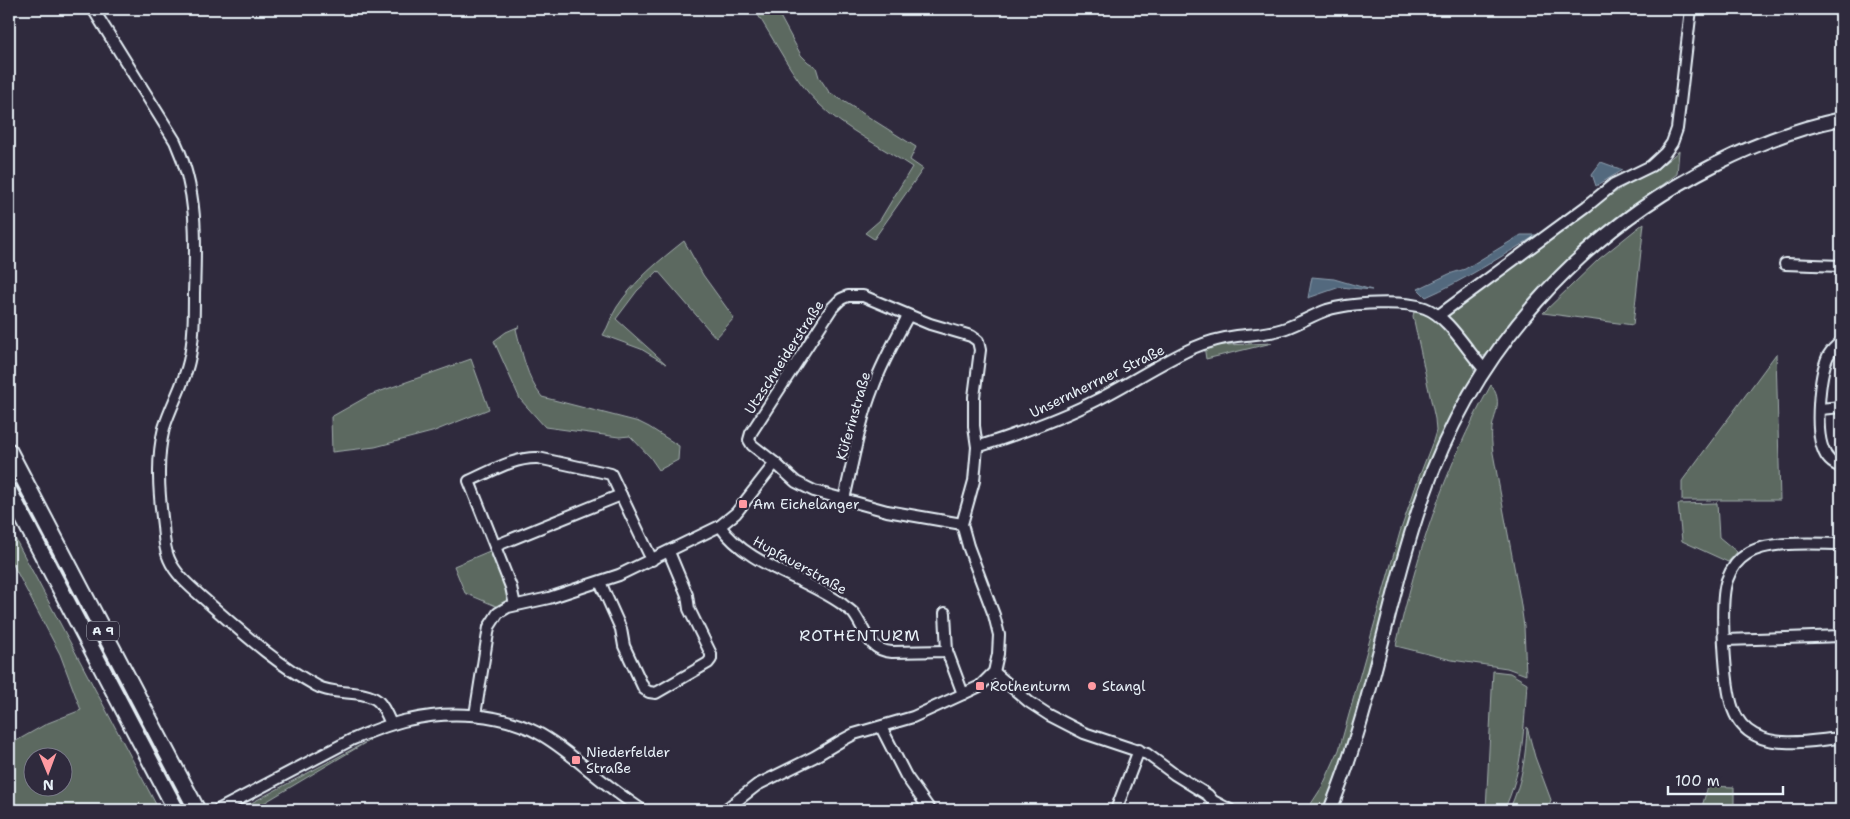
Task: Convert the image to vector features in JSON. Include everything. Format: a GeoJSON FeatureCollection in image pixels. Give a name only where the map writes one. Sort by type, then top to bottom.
{"type":"FeatureCollection","features":[{"type":"Feature","properties":{"kind":"highway","name":"A 9"},"geometry":{"type":"LineString","coordinates":[[9,451],[197,810]]}},
{"type":"Feature","properties":{"kind":"highway","name":"A 9"},"geometry":{"type":"LineString","coordinates":[[9,491],[176,810]]}},
{"type":"Feature","properties":{"kind":"main road"},"geometry":{"type":"LineString","coordinates":[[1330,810],[1353,743],[1394,589],[1423,496],[1448,435],[1484,370],[1512,330],[1564,271],[1606,234],[1644,206],[1691,177],[1748,148],[1794,132],[1841,119]]}},
{"type":"Feature","properties":{"kind":"street"},"geometry":{"type":"LineString","coordinates":[[93,9],[175,141],[189,178],[194,206],[195,267],[192,346],[186,372],[164,429],[159,456],[162,520],[169,559],[182,578],[259,647],[318,687],[336,692],[372,697],[380,704],[392,724]]}},
{"type":"Feature","properties":{"kind":"street"},"geometry":{"type":"LineString","coordinates":[[1484,370],[1439,315],[1614,184],[1651,166],[1665,153],[1672,143],[1677,129],[1690,9]]}},
{"type":"Feature","properties":{"kind":"street"},"geometry":{"type":"LineString","coordinates":[[1786,264],[1841,266]]}},
{"type":"Feature","properties":{"kind":"street","name":"Utzschneiderstraße"},"geometry":{"type":"LineString","coordinates":[[775,463],[752,445],[749,440],[751,433],[832,308],[842,299],[855,295],[872,299],[930,324],[971,336],[978,341],[980,350],[974,412],[977,447]]}},
{"type":"Feature","properties":{"kind":"street","name":"Unsernherrner Straße"},"geometry":{"type":"LineString","coordinates":[[977,447],[1036,428],[1064,416],[1203,345],[1235,336],[1285,328],[1314,315],[1342,306],[1409,304],[1425,308],[1439,315]]}},
{"type":"Feature","properties":{"kind":"street","name":"Küferinstraße"},"geometry":{"type":"LineString","coordinates":[[844,499],[872,389],[886,356],[908,316]]}},
{"type":"Feature","properties":{"kind":"street"},"geometry":{"type":"LineString","coordinates":[[1841,342],[1828,356],[1820,409],[1822,447],[1829,460],[1841,467]]}},
{"type":"Feature","properties":{"kind":"street"},"geometry":{"type":"LineString","coordinates":[[1820,409],[1841,406]]}},
{"type":"Feature","properties":{"kind":"street"},"geometry":{"type":"LineString","coordinates":[[726,810],[743,795],[774,776],[814,757],[854,734],[913,716],[963,694],[980,686],[994,672],[998,654],[999,635],[994,615],[968,546],[962,524],[974,481],[977,447]]}},
{"type":"Feature","properties":{"kind":"street"},"geometry":{"type":"LineString","coordinates":[[515,605],[512,587],[469,481],[517,460],[538,458],[611,474],[652,560]]}},
{"type":"Feature","properties":{"kind":"street"},"geometry":{"type":"LineString","coordinates":[[475,716],[489,627],[498,613],[515,605],[549,598],[600,582],[652,560],[720,526],[736,513],[775,463],[805,488],[888,511],[962,524]]}},
{"type":"Feature","properties":{"kind":"street"},"geometry":{"type":"LineString","coordinates":[[495,546],[621,495]]}},
{"type":"Feature","properties":{"kind":"street","name":"Hupfauerstraße"},"geometry":{"type":"LineString","coordinates":[[720,526],[742,549],[839,602],[853,613],[863,631],[877,648],[884,652],[947,651]]}},
{"type":"Feature","properties":{"kind":"street"},"geometry":{"type":"LineString","coordinates":[[1841,544],[1771,546],[1754,550],[1741,558],[1730,573],[1724,590],[1724,640],[1730,701],[1744,727],[1754,735],[1778,742],[1841,738]]}},
{"type":"Feature","properties":{"kind":"street"},"geometry":{"type":"LineString","coordinates":[[600,582],[621,628],[624,646],[644,689],[656,693],[708,664],[711,659],[711,654],[689,609],[687,595],[668,552]]}},
{"type":"Feature","properties":{"kind":"street"},"geometry":{"type":"LineString","coordinates":[[945,613],[947,651],[963,694]]}},
{"type":"Feature","properties":{"kind":"street"},"geometry":{"type":"LineString","coordinates":[[1724,640],[1841,636]]}},
{"type":"Feature","properties":{"kind":"street"},"geometry":{"type":"LineString","coordinates":[[994,672],[1029,702],[1068,725],[1084,733],[1139,750],[1208,795],[1212,805],[1230,810]]}},
{"type":"Feature","properties":{"kind":"street"},"geometry":{"type":"LineString","coordinates":[[221,808],[351,740],[392,724],[425,717],[475,716],[508,721],[538,733],[561,748],[642,810]]}},
{"type":"Feature","properties":{"kind":"street"},"geometry":{"type":"LineString","coordinates":[[881,727],[906,776],[930,810]]}},
{"type":"Feature","properties":{"kind":"street"},"geometry":{"type":"LineString","coordinates":[[1116,810],[1139,750]]}},
{"type":"Feature","properties":{"kind":"shaded area"},"geometry":{"type":"Polygon","coordinates":[[[754,9],[776,9],[801,55],[816,67],[819,77],[829,92],[916,147],[910,160],[923,169],[874,239],[865,233],[880,220],[912,167],[840,121],[819,104],[792,71],[754,9]]]}},
{"type":"Feature","properties":{"kind":"shaded area"},"geometry":{"type":"Polygon","coordinates":[[[1679,151],[1677,174],[1571,257],[1539,290],[1489,353],[1484,356],[1477,356],[1447,317],[1447,312],[1597,204],[1661,166],[1679,151]]]}},
{"type":"Feature","properties":{"kind":"shaded area"},"geometry":{"type":"Polygon","coordinates":[[[1644,223],[1633,325],[1543,313],[1599,259],[1644,223]]]}},
{"type":"Feature","properties":{"kind":"shaded area"},"geometry":{"type":"Polygon","coordinates":[[[684,241],[703,275],[734,318],[716,338],[658,271],[637,291],[616,319],[666,364],[641,349],[603,335],[615,310],[631,288],[684,241]]]}},
{"type":"Feature","properties":{"kind":"shaded area"},"geometry":{"type":"Polygon","coordinates":[[[1417,310],[1433,317],[1459,343],[1473,366],[1475,373],[1441,438],[1337,781],[1324,810],[1307,810],[1322,787],[1339,750],[1400,532],[1436,431],[1413,316],[1417,310]]]}},
{"type":"Feature","properties":{"kind":"shaded area"},"geometry":{"type":"Polygon","coordinates":[[[520,326],[516,329],[526,365],[532,382],[542,397],[639,422],[679,446],[678,460],[659,470],[650,457],[630,436],[619,437],[545,427],[520,399],[494,341],[506,332],[520,326]]]}},
{"type":"Feature","properties":{"kind":"shaded area"},"geometry":{"type":"Polygon","coordinates":[[[1272,343],[1206,359],[1204,346],[1272,343]]]}},
{"type":"Feature","properties":{"kind":"shaded area"},"geometry":{"type":"Polygon","coordinates":[[[1776,354],[1780,500],[1682,500],[1682,481],[1776,354]]]}},
{"type":"Feature","properties":{"kind":"shaded area"},"geometry":{"type":"Polygon","coordinates":[[[471,359],[489,409],[432,432],[375,447],[332,452],[331,417],[370,395],[471,359]]]}},
{"type":"Feature","properties":{"kind":"shaded area"},"geometry":{"type":"Polygon","coordinates":[[[1491,385],[1497,396],[1492,428],[1493,450],[1524,626],[1526,675],[1507,668],[1452,660],[1396,646],[1413,578],[1434,512],[1459,448],[1491,385]]]}},
{"type":"Feature","properties":{"kind":"shaded area"},"geometry":{"type":"Polygon","coordinates":[[[1717,503],[1719,537],[1737,552],[1728,562],[1682,541],[1678,504],[1717,503]]]}},
{"type":"Feature","properties":{"kind":"shaded area"},"geometry":{"type":"Polygon","coordinates":[[[9,527],[159,810],[9,810],[9,745],[48,723],[81,710],[60,654],[9,557],[9,527]]]}},
{"type":"Feature","properties":{"kind":"shaded area"},"geometry":{"type":"Polygon","coordinates":[[[492,550],[507,588],[508,600],[496,606],[465,593],[454,566],[492,550]]]}},
{"type":"Feature","properties":{"kind":"shaded area"},"geometry":{"type":"Polygon","coordinates":[[[1493,671],[1510,673],[1527,683],[1522,748],[1515,780],[1504,810],[1486,810],[1493,671]]]}},
{"type":"Feature","properties":{"kind":"shaded area"},"geometry":{"type":"Polygon","coordinates":[[[1527,727],[1535,757],[1551,800],[1547,810],[1509,810],[1517,790],[1522,769],[1527,727]]]}},
{"type":"Feature","properties":{"kind":"shaded area"},"geometry":{"type":"Polygon","coordinates":[[[370,740],[252,810],[238,810],[370,740]]]}},
{"type":"Feature","properties":{"kind":"shaded area"},"geometry":{"type":"Polygon","coordinates":[[[1708,786],[1734,787],[1734,810],[1701,810],[1708,786]]]}},
{"type":"Feature","properties":{"kind":"water"},"geometry":{"type":"Polygon","coordinates":[[[1601,162],[1623,170],[1596,186],[1592,174],[1601,162]]]}},
{"type":"Feature","properties":{"kind":"water"},"geometry":{"type":"Polygon","coordinates":[[[1521,235],[1537,235],[1469,276],[1426,297],[1418,289],[1449,274],[1465,269],[1521,235]]]}},
{"type":"Feature","properties":{"kind":"water"},"geometry":{"type":"Polygon","coordinates":[[[1312,277],[1334,279],[1372,290],[1340,287],[1308,298],[1312,277]]]}},
{"type":"Feature","properties":{"kind":"place","name":"Am Eichelanger"},"geometry":{"type":"Point","coordinates":[743,504]}},
{"type":"Feature","properties":{"kind":"place","name":"Rothenturm"},"geometry":{"type":"Point","coordinates":[980,686]}},
{"type":"Feature","properties":{"kind":"place","name":"Stangl"},"geometry":{"type":"Point","coordinates":[1092,686]}},
{"type":"Feature","properties":{"kind":"place","name":"Niederfelder Straße"},"geometry":{"type":"Point","coordinates":[576,760]}},
{"type":"Feature","properties":{"kind":"district","name":"ROTHENTURM"},"geometry":{"type":"Point","coordinates":[860,635]}}]}
